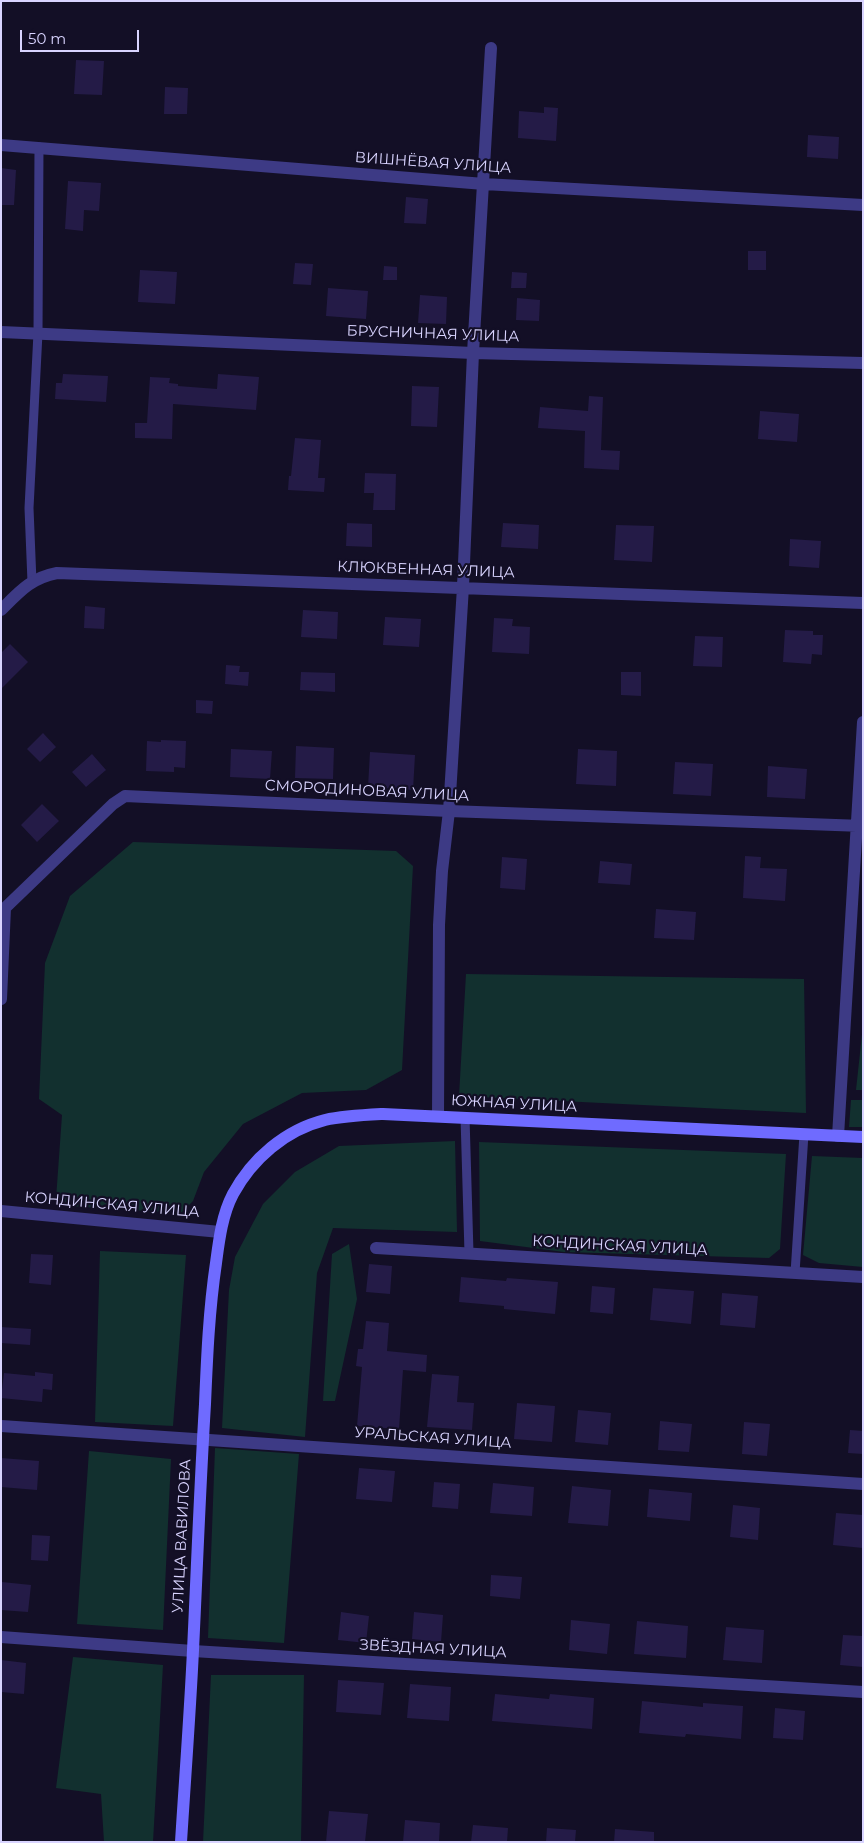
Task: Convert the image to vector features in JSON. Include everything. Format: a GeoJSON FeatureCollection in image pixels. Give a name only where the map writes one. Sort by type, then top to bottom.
{"type":"FeatureCollection","features":[{"type":"Feature","properties":{"kind":"street"},"geometry":{"type":"LineString","coordinates":[[438,1116],[439,925],[442,871],[449,811],[491,48]]}},
{"type":"Feature","properties":{"kind":"street","name":"ВИШНЁВАЯ УЛИЦА"},"geometry":{"type":"LineString","coordinates":[[1,145],[484,184],[863,205]]}},
{"type":"Feature","properties":{"kind":"street","name":"БРУСНИЧНАЯ УЛИЦА"},"geometry":{"type":"LineString","coordinates":[[1,332],[473,353],[863,363]]}},
{"type":"Feature","properties":{"kind":"street","name":"КЛЮКВЕННАЯ УЛИЦА"},"geometry":{"type":"LineString","coordinates":[[1,610],[32,582],[57,573],[863,603]]}},
{"type":"Feature","properties":{"kind":"street"},"geometry":{"type":"LineString","coordinates":[[838,1136],[860,826],[863,722]]}},
{"type":"Feature","properties":{"kind":"street","name":"СМОРОДИНОВАЯ УЛИЦА"},"geometry":{"type":"LineString","coordinates":[[1,999],[3,908],[113,804],[125,796],[449,811],[860,826]]}},
{"type":"Feature","properties":{"kind":"street","name":"ЮЖНАЯ УЛИЦА"},"geometry":{"type":"LineString","coordinates":[[220,1232],[232,1196],[256,1162],[284,1138],[303,1128],[325,1120],[352,1116],[383,1114],[465,1117],[863,1137]]}},
{"type":"Feature","properties":{"kind":"street","name":"КОНДИНСКАЯ УЛИЦА"},"geometry":{"type":"LineString","coordinates":[[1,1211],[220,1232]]}},
{"type":"Feature","properties":{"kind":"street","name":"УЛИЦА ВАВИЛОВА"},"geometry":{"type":"LineString","coordinates":[[181,1842],[210,1318],[220,1232]]}},
{"type":"Feature","properties":{"kind":"street","name":"КОНДИНСКАЯ УЛИЦА"},"geometry":{"type":"LineString","coordinates":[[376,1248],[863,1277]]}},
{"type":"Feature","properties":{"kind":"street","name":"УРАЛЬСКАЯ УЛИЦА"},"geometry":{"type":"LineString","coordinates":[[1,1426],[203,1438],[863,1484]]}},
{"type":"Feature","properties":{"kind":"street","name":"ЗВЁЗДНАЯ УЛИЦА"},"geometry":{"type":"LineString","coordinates":[[1,1637],[193,1651],[863,1692]]}},
{"type":"Feature","properties":{"kind":"lane"},"geometry":{"type":"LineString","coordinates":[[32,582],[29,508],[38,333],[39,147]]}},
{"type":"Feature","properties":{"kind":"lane"},"geometry":{"type":"LineString","coordinates":[[465,1117],[469,1253]]}},
{"type":"Feature","properties":{"kind":"lane"},"geometry":{"type":"LineString","coordinates":[[795,1273],[804,1134]]}},
{"type":"Feature","properties":{"kind":"green space"},"geometry":{"type":"Polygon","coordinates":[[[133,842],[396,851],[413,866],[402,1070],[366,1090],[302,1093],[243,1124],[204,1172],[193,1201],[181,1213],[67,1206],[56,1199],[62,1115],[39,1099],[45,963],[70,896],[133,842]]]}},
{"type":"Feature","properties":{"kind":"green space"},"geometry":{"type":"Polygon","coordinates":[[[466,974],[804,979],[806,1113],[459,1096],[466,974]]]}},
{"type":"Feature","properties":{"kind":"green space"},"geometry":{"type":"Polygon","coordinates":[[[863,1025],[863,1090],[856,1090],[863,1025]]]}},
{"type":"Feature","properties":{"kind":"green space"},"geometry":{"type":"Polygon","coordinates":[[[851,1100],[863,1100],[863,1127],[849,1127],[851,1100]]]}},
{"type":"Feature","properties":{"kind":"green space"},"geometry":{"type":"Polygon","coordinates":[[[455,1141],[457,1232],[333,1228],[317,1273],[305,1437],[222,1428],[229,1290],[235,1257],[263,1204],[295,1172],[339,1146],[455,1141]]]}},
{"type":"Feature","properties":{"kind":"green space"},"geometry":{"type":"Polygon","coordinates":[[[479,1142],[786,1154],[780,1249],[769,1258],[564,1252],[480,1241],[479,1142]]]}},
{"type":"Feature","properties":{"kind":"green space"},"geometry":{"type":"Polygon","coordinates":[[[812,1156],[863,1158],[863,1267],[819,1263],[803,1255],[812,1156]]]}},
{"type":"Feature","properties":{"kind":"green space"},"geometry":{"type":"Polygon","coordinates":[[[349,1244],[357,1299],[335,1401],[323,1401],[332,1254],[349,1244]]]}},
{"type":"Feature","properties":{"kind":"green space"},"geometry":{"type":"Polygon","coordinates":[[[100,1251],[186,1255],[173,1426],[95,1422],[100,1251]]]}},
{"type":"Feature","properties":{"kind":"green space"},"geometry":{"type":"Polygon","coordinates":[[[215,1448],[299,1454],[284,1643],[208,1638],[215,1448]]]}},
{"type":"Feature","properties":{"kind":"green space"},"geometry":{"type":"Polygon","coordinates":[[[89,1451],[171,1459],[163,1630],[77,1624],[89,1451]]]}},
{"type":"Feature","properties":{"kind":"green space"},"geometry":{"type":"Polygon","coordinates":[[[73,1657],[163,1665],[153,1842],[104,1842],[101,1794],[56,1788],[73,1657]]]}},
{"type":"Feature","properties":{"kind":"green space"},"geometry":{"type":"Polygon","coordinates":[[[211,1675],[304,1675],[301,1842],[203,1842],[211,1675]]]}},
{"type":"Feature","properties":{"kind":"building"},"geometry":{"type":"Polygon","coordinates":[[[76,60],[104,61],[102,95],[74,94],[76,60]]]}},
{"type":"Feature","properties":{"kind":"building"},"geometry":{"type":"Polygon","coordinates":[[[165,87],[188,88],[187,114],[164,114],[165,87]]]}},
{"type":"Feature","properties":{"kind":"building"},"geometry":{"type":"Polygon","coordinates":[[[544,107],[558,108],[556,141],[518,138],[519,111],[544,113],[544,107]]]}},
{"type":"Feature","properties":{"kind":"building"},"geometry":{"type":"Polygon","coordinates":[[[808,135],[839,137],[838,159],[807,157],[808,135]]]}},
{"type":"Feature","properties":{"kind":"building"},"geometry":{"type":"Polygon","coordinates":[[[1,168],[16,170],[14,205],[1,205],[1,168]]]}},
{"type":"Feature","properties":{"kind":"building"},"geometry":{"type":"Polygon","coordinates":[[[68,181],[101,183],[99,211],[84,210],[83,231],[65,229],[68,181]]]}},
{"type":"Feature","properties":{"kind":"building"},"geometry":{"type":"Polygon","coordinates":[[[406,197],[428,199],[426,224],[404,223],[406,197]]]}},
{"type":"Feature","properties":{"kind":"building"},"geometry":{"type":"Polygon","coordinates":[[[748,251],[766,251],[766,270],[748,270],[748,251]]]}},
{"type":"Feature","properties":{"kind":"building"},"geometry":{"type":"Polygon","coordinates":[[[295,263],[313,264],[311,285],[293,284],[295,263]]]}},
{"type":"Feature","properties":{"kind":"building"},"geometry":{"type":"Polygon","coordinates":[[[384,266],[397,267],[397,280],[383,280],[384,266]]]}},
{"type":"Feature","properties":{"kind":"building"},"geometry":{"type":"Polygon","coordinates":[[[140,270],[177,272],[175,304],[138,302],[140,270]]]}},
{"type":"Feature","properties":{"kind":"building"},"geometry":{"type":"Polygon","coordinates":[[[512,272],[527,273],[526,288],[511,288],[512,272]]]}},
{"type":"Feature","properties":{"kind":"building"},"geometry":{"type":"Polygon","coordinates":[[[328,288],[368,291],[366,319],[326,316],[328,288]]]}},
{"type":"Feature","properties":{"kind":"building"},"geometry":{"type":"Polygon","coordinates":[[[420,295],[447,297],[446,324],[418,323],[420,295]]]}},
{"type":"Feature","properties":{"kind":"building"},"geometry":{"type":"Polygon","coordinates":[[[517,298],[540,300],[539,321],[516,320],[517,298]]]}},
{"type":"Feature","properties":{"kind":"building"},"geometry":{"type":"Polygon","coordinates":[[[63,374],[108,376],[106,402],[55,399],[56,383],[62,383],[63,374]]]}},
{"type":"Feature","properties":{"kind":"building"},"geometry":{"type":"Polygon","coordinates":[[[218,374],[259,377],[256,410],[173,404],[172,439],[135,438],[135,423],[147,423],[150,377],[170,378],[169,383],[178,384],[178,386],[217,389],[218,374]]]}},
{"type":"Feature","properties":{"kind":"building"},"geometry":{"type":"Polygon","coordinates":[[[412,386],[439,387],[437,427],[411,426],[412,386]]]}},
{"type":"Feature","properties":{"kind":"building"},"geometry":{"type":"Polygon","coordinates":[[[589,396],[603,397],[601,450],[620,451],[619,470],[584,468],[585,431],[538,428],[540,407],[588,411],[589,396]]]}},
{"type":"Feature","properties":{"kind":"building"},"geometry":{"type":"Polygon","coordinates":[[[760,411],[799,414],[797,442],[758,439],[760,411]]]}},
{"type":"Feature","properties":{"kind":"building"},"geometry":{"type":"Polygon","coordinates":[[[295,438],[321,440],[318,478],[325,478],[324,492],[288,490],[295,438]]]}},
{"type":"Feature","properties":{"kind":"building"},"geometry":{"type":"Polygon","coordinates":[[[365,473],[396,474],[395,510],[373,510],[374,493],[364,493],[365,473]]]}},
{"type":"Feature","properties":{"kind":"building"},"geometry":{"type":"Polygon","coordinates":[[[347,523],[372,524],[372,547],[346,546],[347,523]]]}},
{"type":"Feature","properties":{"kind":"building"},"geometry":{"type":"Polygon","coordinates":[[[503,523],[539,525],[538,549],[501,547],[503,523]]]}},
{"type":"Feature","properties":{"kind":"building"},"geometry":{"type":"Polygon","coordinates":[[[616,525],[654,526],[652,562],[614,560],[616,525]]]}},
{"type":"Feature","properties":{"kind":"building"},"geometry":{"type":"Polygon","coordinates":[[[790,539],[821,541],[819,568],[789,566],[790,539]]]}},
{"type":"Feature","properties":{"kind":"building"},"geometry":{"type":"Polygon","coordinates":[[[85,606],[105,608],[104,629],[84,628],[85,606]]]}},
{"type":"Feature","properties":{"kind":"building"},"geometry":{"type":"Polygon","coordinates":[[[303,610],[338,612],[337,639],[301,637],[303,610]]]}},
{"type":"Feature","properties":{"kind":"building"},"geometry":{"type":"Polygon","coordinates":[[[385,617],[421,619],[419,647],[383,645],[385,617]]]}},
{"type":"Feature","properties":{"kind":"building"},"geometry":{"type":"Polygon","coordinates":[[[494,618],[513,619],[512,626],[530,627],[529,654],[492,652],[494,618]]]}},
{"type":"Feature","properties":{"kind":"building"},"geometry":{"type":"Polygon","coordinates":[[[785,630],[813,631],[813,635],[823,635],[822,655],[812,654],[811,664],[783,662],[785,630]]]}},
{"type":"Feature","properties":{"kind":"building"},"geometry":{"type":"Polygon","coordinates":[[[695,636],[723,637],[722,667],[693,666],[695,636]]]}},
{"type":"Feature","properties":{"kind":"building"},"geometry":{"type":"Polygon","coordinates":[[[10,644],[28,662],[1,689],[1,653],[10,644]]]}},
{"type":"Feature","properties":{"kind":"building"},"geometry":{"type":"Polygon","coordinates":[[[226,665],[240,666],[239,672],[249,672],[248,686],[225,684],[226,665]]]}},
{"type":"Feature","properties":{"kind":"building"},"geometry":{"type":"Polygon","coordinates":[[[301,672],[335,673],[335,692],[300,690],[301,672]]]}},
{"type":"Feature","properties":{"kind":"building"},"geometry":{"type":"Polygon","coordinates":[[[621,672],[641,672],[641,696],[621,695],[621,672]]]}},
{"type":"Feature","properties":{"kind":"building"},"geometry":{"type":"Polygon","coordinates":[[[196,700],[213,701],[212,714],[196,713],[196,700]]]}},
{"type":"Feature","properties":{"kind":"building"},"geometry":{"type":"Polygon","coordinates":[[[43,733],[56,747],[40,762],[27,749],[43,733]]]}},
{"type":"Feature","properties":{"kind":"building"},"geometry":{"type":"Polygon","coordinates":[[[161,740],[186,741],[185,768],[174,767],[174,772],[146,771],[147,741],[161,742],[161,740]]]}},
{"type":"Feature","properties":{"kind":"building"},"geometry":{"type":"Polygon","coordinates":[[[296,746],[334,748],[333,779],[295,778],[296,746]]]}},
{"type":"Feature","properties":{"kind":"building"},"geometry":{"type":"Polygon","coordinates":[[[231,749],[272,751],[270,779],[230,777],[231,749]]]}},
{"type":"Feature","properties":{"kind":"building"},"geometry":{"type":"Polygon","coordinates":[[[578,749],[617,751],[616,786],[576,784],[578,749]]]}},
{"type":"Feature","properties":{"kind":"building"},"geometry":{"type":"Polygon","coordinates":[[[370,752],[415,755],[413,790],[368,787],[370,752]]]}},
{"type":"Feature","properties":{"kind":"building"},"geometry":{"type":"Polygon","coordinates":[[[92,754],[106,770],[86,787],[72,772],[92,754]]]}},
{"type":"Feature","properties":{"kind":"building"},"geometry":{"type":"Polygon","coordinates":[[[675,762],[713,764],[711,796],[673,794],[675,762]]]}},
{"type":"Feature","properties":{"kind":"building"},"geometry":{"type":"Polygon","coordinates":[[[768,766],[807,769],[805,799],[767,797],[768,766]]]}},
{"type":"Feature","properties":{"kind":"building"},"geometry":{"type":"Polygon","coordinates":[[[42,804],[59,821],[37,842],[21,825],[42,804]]]}},
{"type":"Feature","properties":{"kind":"building"},"geometry":{"type":"Polygon","coordinates":[[[745,856],[761,857],[760,868],[787,869],[785,901],[743,898],[745,856]]]}},
{"type":"Feature","properties":{"kind":"building"},"geometry":{"type":"Polygon","coordinates":[[[502,857],[527,859],[525,890],[500,888],[502,857]]]}},
{"type":"Feature","properties":{"kind":"building"},"geometry":{"type":"Polygon","coordinates":[[[600,861],[632,864],[630,885],[598,883],[600,861]]]}},
{"type":"Feature","properties":{"kind":"building"},"geometry":{"type":"Polygon","coordinates":[[[656,909],[696,912],[694,940],[654,938],[656,909]]]}},
{"type":"Feature","properties":{"kind":"building"},"geometry":{"type":"Polygon","coordinates":[[[31,1254],[53,1255],[51,1285],[29,1283],[31,1254]]]}},
{"type":"Feature","properties":{"kind":"building"},"geometry":{"type":"Polygon","coordinates":[[[369,1264],[392,1266],[390,1294],[366,1292],[369,1264]]]}},
{"type":"Feature","properties":{"kind":"building"},"geometry":{"type":"Polygon","coordinates":[[[461,1277],[506,1281],[507,1278],[558,1282],[555,1314],[504,1309],[504,1306],[459,1302],[461,1277]]]}},
{"type":"Feature","properties":{"kind":"building"},"geometry":{"type":"Polygon","coordinates":[[[592,1286],[615,1288],[613,1314],[590,1312],[592,1286]]]}},
{"type":"Feature","properties":{"kind":"building"},"geometry":{"type":"Polygon","coordinates":[[[653,1288],[694,1291],[691,1324],[650,1320],[653,1288]]]}},
{"type":"Feature","properties":{"kind":"building"},"geometry":{"type":"Polygon","coordinates":[[[722,1293],[758,1296],[755,1328],[720,1325],[722,1293]]]}},
{"type":"Feature","properties":{"kind":"building"},"geometry":{"type":"Polygon","coordinates":[[[366,1321],[389,1323],[387,1351],[427,1355],[426,1372],[403,1370],[399,1429],[357,1426],[362,1367],[356,1366],[358,1349],[363,1349],[366,1321]]]}},
{"type":"Feature","properties":{"kind":"building"},"geometry":{"type":"Polygon","coordinates":[[[1,1327],[31,1329],[30,1345],[1,1343],[1,1327]]]}},
{"type":"Feature","properties":{"kind":"building"},"geometry":{"type":"Polygon","coordinates":[[[35,1372],[53,1374],[52,1390],[43,1389],[42,1402],[1,1398],[4,1373],[35,1376],[35,1372]]]}},
{"type":"Feature","properties":{"kind":"building"},"geometry":{"type":"Polygon","coordinates":[[[432,1374],[459,1376],[457,1402],[474,1403],[472,1430],[427,1427],[432,1374]]]}},
{"type":"Feature","properties":{"kind":"building"},"geometry":{"type":"Polygon","coordinates":[[[517,1403],[555,1406],[552,1442],[514,1439],[517,1403]]]}},
{"type":"Feature","properties":{"kind":"building"},"geometry":{"type":"Polygon","coordinates":[[[578,1410],[611,1413],[608,1445],[575,1442],[578,1410]]]}},
{"type":"Feature","properties":{"kind":"building"},"geometry":{"type":"Polygon","coordinates":[[[660,1421],[692,1424],[689,1452],[658,1450],[660,1421]]]}},
{"type":"Feature","properties":{"kind":"building"},"geometry":{"type":"Polygon","coordinates":[[[744,1422],[770,1424],[767,1456],[742,1454],[744,1422]]]}},
{"type":"Feature","properties":{"kind":"building"},"geometry":{"type":"Polygon","coordinates":[[[850,1430],[863,1431],[863,1454],[848,1453],[850,1430]]]}},
{"type":"Feature","properties":{"kind":"building"},"geometry":{"type":"Polygon","coordinates":[[[1,1458],[39,1461],[37,1490],[1,1487],[1,1458]]]}},
{"type":"Feature","properties":{"kind":"building"},"geometry":{"type":"Polygon","coordinates":[[[359,1468],[395,1471],[392,1502],[356,1499],[359,1468]]]}},
{"type":"Feature","properties":{"kind":"building"},"geometry":{"type":"Polygon","coordinates":[[[434,1482],[460,1484],[458,1509],[432,1507],[434,1482]]]}},
{"type":"Feature","properties":{"kind":"building"},"geometry":{"type":"Polygon","coordinates":[[[493,1483],[534,1487],[532,1516],[490,1513],[493,1483]]]}},
{"type":"Feature","properties":{"kind":"building"},"geometry":{"type":"Polygon","coordinates":[[[572,1486],[611,1490],[608,1526],[568,1523],[572,1486]]]}},
{"type":"Feature","properties":{"kind":"building"},"geometry":{"type":"Polygon","coordinates":[[[649,1489],[692,1493],[690,1521],[647,1517],[649,1489]]]}},
{"type":"Feature","properties":{"kind":"building"},"geometry":{"type":"Polygon","coordinates":[[[733,1505],[760,1508],[758,1540],[730,1537],[733,1505]]]}},
{"type":"Feature","properties":{"kind":"building"},"geometry":{"type":"Polygon","coordinates":[[[836,1513],[863,1515],[863,1548],[833,1545],[836,1513]]]}},
{"type":"Feature","properties":{"kind":"building"},"geometry":{"type":"Polygon","coordinates":[[[32,1535],[50,1536],[48,1561],[31,1560],[32,1535]]]}},
{"type":"Feature","properties":{"kind":"building"},"geometry":{"type":"Polygon","coordinates":[[[491,1575],[522,1577],[520,1599],[490,1596],[491,1575]]]}},
{"type":"Feature","properties":{"kind":"building"},"geometry":{"type":"Polygon","coordinates":[[[2,1582],[31,1585],[28,1612],[1,1610],[2,1582]]]}},
{"type":"Feature","properties":{"kind":"building"},"geometry":{"type":"Polygon","coordinates":[[[341,1612],[369,1616],[366,1643],[338,1640],[341,1612]]]}},
{"type":"Feature","properties":{"kind":"building"},"geometry":{"type":"Polygon","coordinates":[[[414,1612],[443,1615],[441,1642],[412,1639],[414,1612]]]}},
{"type":"Feature","properties":{"kind":"building"},"geometry":{"type":"Polygon","coordinates":[[[571,1620],[610,1624],[607,1654],[569,1650],[571,1620]]]}},
{"type":"Feature","properties":{"kind":"building"},"geometry":{"type":"Polygon","coordinates":[[[637,1621],[688,1626],[686,1658],[634,1654],[637,1621]]]}},
{"type":"Feature","properties":{"kind":"building"},"geometry":{"type":"Polygon","coordinates":[[[726,1627],[764,1630],[762,1663],[723,1660],[726,1627]]]}},
{"type":"Feature","properties":{"kind":"building"},"geometry":{"type":"Polygon","coordinates":[[[843,1635],[863,1636],[863,1667],[840,1665],[843,1635]]]}},
{"type":"Feature","properties":{"kind":"building"},"geometry":{"type":"Polygon","coordinates":[[[1,1660],[26,1663],[24,1694],[1,1692],[1,1660]]]}},
{"type":"Feature","properties":{"kind":"building"},"geometry":{"type":"Polygon","coordinates":[[[338,1680],[384,1683],[381,1715],[336,1712],[338,1680]]]}},
{"type":"Feature","properties":{"kind":"building"},"geometry":{"type":"Polygon","coordinates":[[[410,1684],[451,1687],[449,1721],[407,1718],[410,1684]]]}},
{"type":"Feature","properties":{"kind":"building"},"geometry":{"type":"Polygon","coordinates":[[[495,1694],[549,1699],[550,1694],[594,1698],[592,1729],[492,1721],[495,1694]]]}},
{"type":"Feature","properties":{"kind":"building"},"geometry":{"type":"Polygon","coordinates":[[[642,1701],[703,1707],[703,1703],[743,1706],[741,1739],[686,1734],[685,1737],[639,1733],[642,1701]]]}},
{"type":"Feature","properties":{"kind":"building"},"geometry":{"type":"Polygon","coordinates":[[[775,1708],[805,1711],[803,1740],[773,1738],[775,1708]]]}},
{"type":"Feature","properties":{"kind":"building"},"geometry":{"type":"Polygon","coordinates":[[[329,1811],[368,1814],[365,1842],[326,1842],[329,1811]]]}},
{"type":"Feature","properties":{"kind":"building"},"geometry":{"type":"Polygon","coordinates":[[[405,1820],[440,1823],[439,1842],[403,1842],[405,1820]]]}},
{"type":"Feature","properties":{"kind":"building"},"geometry":{"type":"Polygon","coordinates":[[[473,1825],[508,1828],[507,1842],[471,1842],[473,1825]]]}},
{"type":"Feature","properties":{"kind":"building"},"geometry":{"type":"Polygon","coordinates":[[[547,1828],[576,1830],[575,1842],[546,1842],[547,1828]]]}},
{"type":"Feature","properties":{"kind":"building"},"geometry":{"type":"Polygon","coordinates":[[[615,1829],[654,1832],[654,1842],[614,1842],[615,1829]]]}}]}
